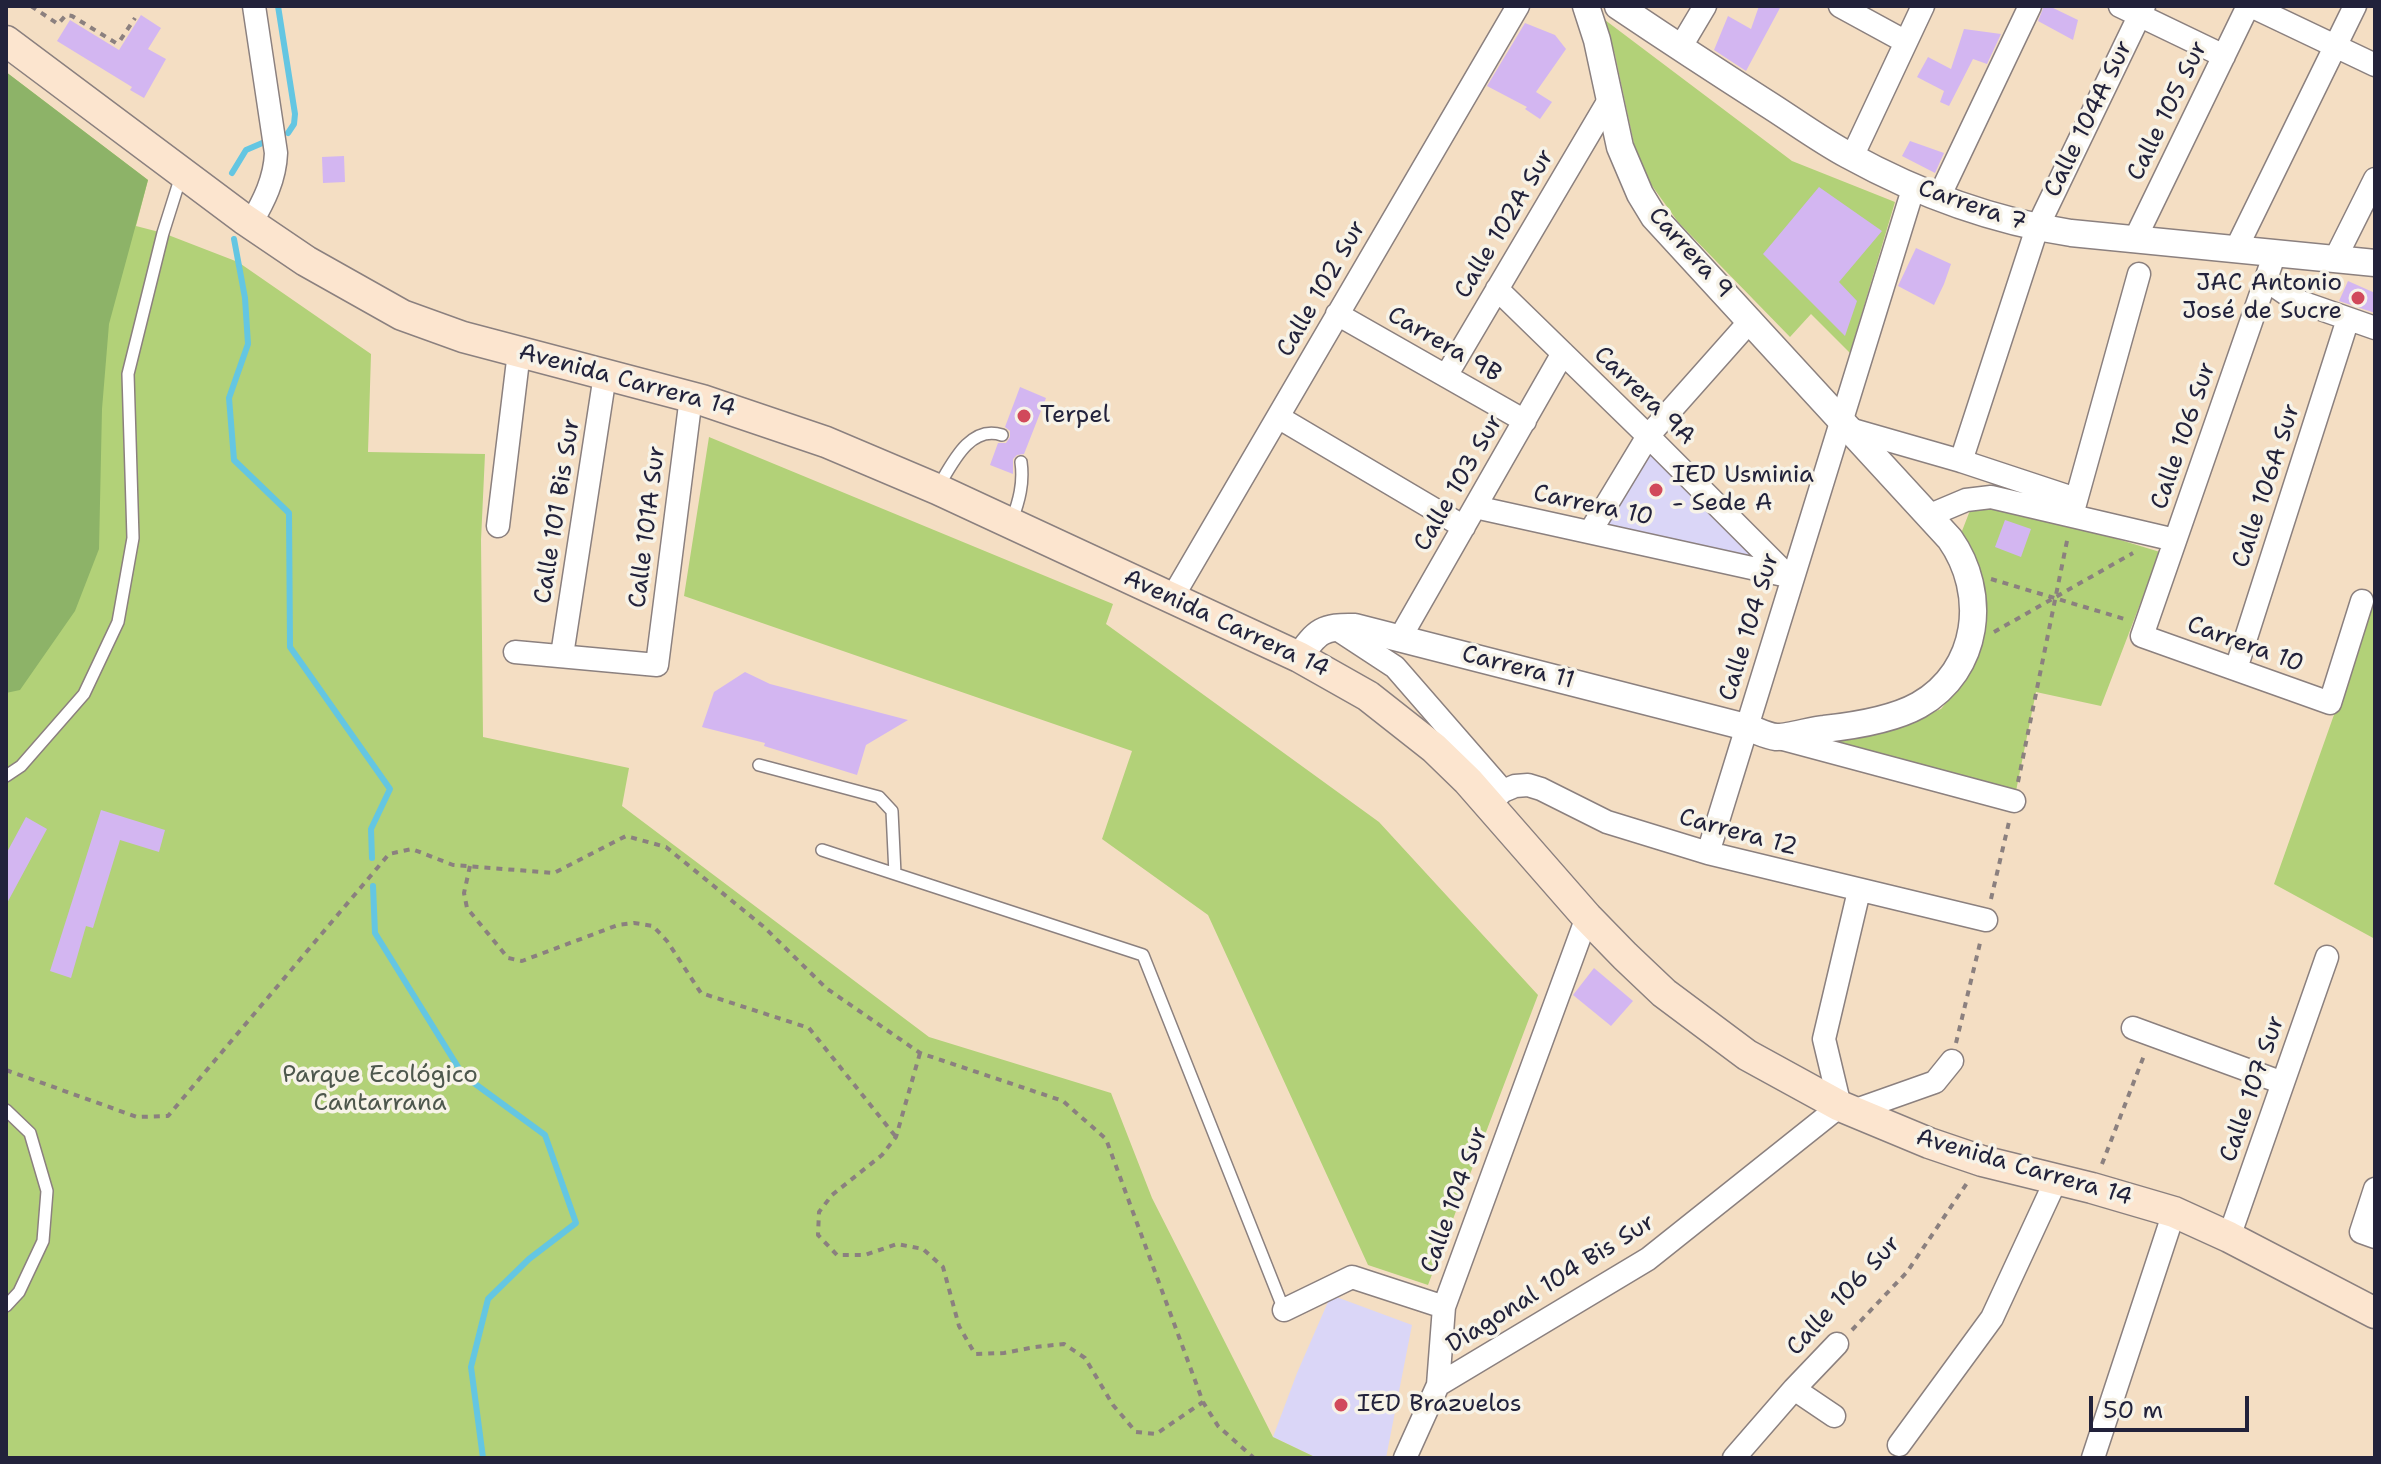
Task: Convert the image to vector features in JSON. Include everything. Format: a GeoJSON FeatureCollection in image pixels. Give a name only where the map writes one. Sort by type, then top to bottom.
{"type":"FeatureCollection","features":[{"type":"Feature","properties":{"kind":"main road","name":"Avenida Carrera 14"},"geometry":{"type":"LineString","coordinates":[[6,41],[251,223],[306,261],[402,315],[463,337],[745,413],[826,442],[937,489],[1299,657],[1344,681],[1394,716],[1496,798],[1587,917],[1664,993],[1747,1055],[1847,1108],[1929,1143],[1982,1161],[2174,1212],[2375,1313]]}},
{"type":"Feature","properties":{"kind":"street"},"geometry":{"type":"LineString","coordinates":[[251,223],[271,184],[276,153],[254,6]]}},
{"type":"Feature","properties":{"kind":"street","name":"Calle 102 Sur"},"geometry":{"type":"LineString","coordinates":[[1172,598],[1518,6]]}},
{"type":"Feature","properties":{"kind":"street","name":"Carrera 9"},"geometry":{"type":"LineString","coordinates":[[1586,6],[1597,40],[1620,147],[1654,217],[1950,539],[1964,562]]}},
{"type":"Feature","properties":{"kind":"street","name":"Carrera 7"},"geometry":{"type":"LineString","coordinates":[[1618,6],[1852,157],[1939,197],[1987,215],[2037,228],[2375,263]]}},
{"type":"Feature","properties":{"kind":"street"},"geometry":{"type":"LineString","coordinates":[[1680,48],[1705,6]]}},
{"type":"Feature","properties":{"kind":"street"},"geometry":{"type":"LineString","coordinates":[[1840,6],[1906,42]]}},
{"type":"Feature","properties":{"kind":"street"},"geometry":{"type":"LineString","coordinates":[[1852,157],[1923,6]]}},
{"type":"Feature","properties":{"kind":"street"},"geometry":{"type":"LineString","coordinates":[[1939,197],[2030,6]]}},
{"type":"Feature","properties":{"kind":"street"},"geometry":{"type":"LineString","coordinates":[[2250,6],[2375,65]]}},
{"type":"Feature","properties":{"kind":"street","name":"Calle 105 Sur"},"geometry":{"type":"LineString","coordinates":[[2135,239],[2250,6]]}},
{"type":"Feature","properties":{"kind":"street"},"geometry":{"type":"LineString","coordinates":[[2236,249],[2355,6]]}},
{"type":"Feature","properties":{"kind":"street"},"geometry":{"type":"LineString","coordinates":[[2134,9],[2224,56]]}},
{"type":"Feature","properties":{"kind":"street","name":"Calle 104A Sur"},"geometry":{"type":"LineString","coordinates":[[1961,461],[2037,228],[2134,9]]}},
{"type":"Feature","properties":{"kind":"street","name":"Calle 102A Sur"},"geometry":{"type":"LineString","coordinates":[[1446,376],[1609,100]]}},
{"type":"Feature","properties":{"kind":"street"},"geometry":{"type":"LineString","coordinates":[[2335,259],[2375,179]]}},
{"type":"Feature","properties":{"kind":"street","name":"Calle 104 Sur"},"geometry":{"type":"LineString","coordinates":[[1708,853],[1790,576],[1844,425],[1914,186]]}},
{"type":"Feature","properties":{"kind":"street","name":"Calle 106 Sur"},"geometry":{"type":"LineString","coordinates":[[2144,630],[2168,539],[2275,253]]}},
{"type":"Feature","properties":{"kind":"street"},"geometry":{"type":"LineString","coordinates":[[2074,507],[2139,274]]}},
{"type":"Feature","properties":{"kind":"street"},"geometry":{"type":"LineString","coordinates":[[2266,280],[2295,300],[2375,328]]}},
{"type":"Feature","properties":{"kind":"street","name":"Carrera 9A"},"geometry":{"type":"LineString","coordinates":[[1497,289],[1790,576]]}},
{"type":"Feature","properties":{"kind":"street","name":"Carrera 9B"},"geometry":{"type":"LineString","coordinates":[[1337,314],[1525,421]]}},
{"type":"Feature","properties":{"kind":"street","name":"Calle 106A Sur"},"geometry":{"type":"LineString","coordinates":[[2236,669],[2348,319]]}},
{"type":"Feature","properties":{"kind":"street"},"geometry":{"type":"LineString","coordinates":[[1590,532],[1648,436],[1751,320]]}},
{"type":"Feature","properties":{"kind":"street"},"geometry":{"type":"LineString","coordinates":[[498,526],[519,352]]}},
{"type":"Feature","properties":{"kind":"street","name":"Calle 103 Sur"},"geometry":{"type":"LineString","coordinates":[[1400,638],[1563,353]]}},
{"type":"Feature","properties":{"kind":"street","name":"Calle 101 Bis Sur"},"geometry":{"type":"LineString","coordinates":[[562,655],[605,375]]}},
{"type":"Feature","properties":{"kind":"street","name":"Calle 101A Sur"},"geometry":{"type":"LineString","coordinates":[[562,655],[657,665],[691,397]]}},
{"type":"Feature","properties":{"kind":"street","name":"Carrera 10"},"geometry":{"type":"LineString","coordinates":[[1278,417],[1469,517],[1590,532],[1790,576]]}},
{"type":"Feature","properties":{"kind":"street"},"geometry":{"type":"LineString","coordinates":[[1844,425],[1961,461],[2074,507],[2168,539]]}},
{"type":"Feature","properties":{"kind":"street"},"geometry":{"type":"LineString","coordinates":[[1928,516],[1966,500],[1991,497],[2074,507]]}},
{"type":"Feature","properties":{"kind":"street"},"geometry":{"type":"LineString","coordinates":[[1778,738],[1851,725],[1917,706],[1942,688],[1962,663],[1974,614],[1974,598],[1964,562]]}},
{"type":"Feature","properties":{"kind":"street","name":"Carrera 10"},"geometry":{"type":"LineString","coordinates":[[2144,630],[2236,669],[2330,703],[2362,601]]}},
{"type":"Feature","properties":{"kind":"street"},"geometry":{"type":"LineString","coordinates":[[1299,657],[1310,641],[1322,631],[1334,627],[1395,667],[1496,798]]}},
{"type":"Feature","properties":{"kind":"street","name":"Carrera 11"},"geometry":{"type":"LineString","coordinates":[[1334,627],[1355,627],[1400,638],[1746,727],[1778,738]]}},
{"type":"Feature","properties":{"kind":"street"},"geometry":{"type":"LineString","coordinates":[[515,652],[562,655]]}},
{"type":"Feature","properties":{"kind":"street"},"geometry":{"type":"LineString","coordinates":[[1778,738],[2014,801]]}},
{"type":"Feature","properties":{"kind":"street","name":"Carrera 12"},"geometry":{"type":"LineString","coordinates":[[1496,798],[1515,786],[1528,785],[1607,822],[1708,853],[1986,920]]}},
{"type":"Feature","properties":{"kind":"street"},"geometry":{"type":"LineString","coordinates":[[1859,891],[1824,1039],[1847,1108],[1935,1082],[1952,1061]]}},
{"type":"Feature","properties":{"kind":"street","name":"Calle 104 Sur"},"geometry":{"type":"LineString","coordinates":[[1405,1458],[1438,1385],[1444,1307],[1587,917]]}},
{"type":"Feature","properties":{"kind":"street","name":"Calle 107 Sur"},"geometry":{"type":"LineString","coordinates":[[2229,1237],[2327,957]]}},
{"type":"Feature","properties":{"kind":"street"},"geometry":{"type":"LineString","coordinates":[[2143,1031],[2283,1083]]}},
{"type":"Feature","properties":{"kind":"street","name":"Diagonal 104 Bis Sur"},"geometry":{"type":"LineString","coordinates":[[1438,1385],[1648,1259],[1847,1108]]}},
{"type":"Feature","properties":{"kind":"street"},"geometry":{"type":"LineString","coordinates":[[1899,1445],[1992,1318],[2056,1180]]}},
{"type":"Feature","properties":{"kind":"street"},"geometry":{"type":"LineString","coordinates":[[2368,1234],[2375,1189]]}},
{"type":"Feature","properties":{"kind":"street"},"geometry":{"type":"LineString","coordinates":[[2093,1458],[2174,1212]]}},
{"type":"Feature","properties":{"kind":"street"},"geometry":{"type":"LineString","coordinates":[[1284,1310],[1352,1277],[1444,1307]]}},
{"type":"Feature","properties":{"kind":"street","name":"Calle 106 Sur"},"geometry":{"type":"LineString","coordinates":[[1734,1458],[1837,1344]]}},
{"type":"Feature","properties":{"kind":"street"},"geometry":{"type":"LineString","coordinates":[[1794,1389],[1834,1416]]}},
{"type":"Feature","properties":{"kind":"lane"},"geometry":{"type":"LineString","coordinates":[[6,776],[21,766],[84,694],[118,622],[133,538],[128,374],[163,233],[182,172]]}},
{"type":"Feature","properties":{"kind":"lane"},"geometry":{"type":"LineString","coordinates":[[937,489],[955,459],[975,437],[992,432],[1002,435]]}},
{"type":"Feature","properties":{"kind":"lane"},"geometry":{"type":"LineString","coordinates":[[1011,524],[1021,494],[1021,462]]}},
{"type":"Feature","properties":{"kind":"lane"},"geometry":{"type":"LineString","coordinates":[[759,765],[879,797],[892,811],[895,874]]}},
{"type":"Feature","properties":{"kind":"lane"},"geometry":{"type":"LineString","coordinates":[[822,850],[1143,955],[1284,1310]]}},
{"type":"Feature","properties":{"kind":"lane"},"geometry":{"type":"LineString","coordinates":[[6,1110],[30,1133],[47,1191],[43,1241],[19,1292],[6,1306]]}},
{"type":"Feature","properties":{"kind":"path"},"geometry":{"type":"LineString","coordinates":[[31,6],[58,24],[66,15],[72,16],[116,43],[135,18]]}},
{"type":"Feature","properties":{"kind":"path"},"geometry":{"type":"LineString","coordinates":[[1968,647],[2055,597],[2168,539]]}},
{"type":"Feature","properties":{"kind":"path"},"geometry":{"type":"LineString","coordinates":[[1964,562],[2144,630]]}},
{"type":"Feature","properties":{"kind":"path"},"geometry":{"type":"LineString","coordinates":[[6,1070],[137,1117],[168,1116],[389,854],[412,849],[453,865],[554,873],[626,836],[666,847],[764,927],[826,988],[920,1053],[1063,1101],[1106,1139],[1203,1402],[1218,1426],[1254,1458]]}},
{"type":"Feature","properties":{"kind":"path"},"geometry":{"type":"LineString","coordinates":[[470,866],[464,893],[467,908],[508,958],[522,961],[618,925],[634,923],[653,926],[667,941],[701,993],[809,1028],[896,1137]]}},
{"type":"Feature","properties":{"kind":"path"},"geometry":{"type":"LineString","coordinates":[[2092,1188],[2143,1031]]}},
{"type":"Feature","properties":{"kind":"path"},"geometry":{"type":"LineString","coordinates":[[920,1053],[896,1137],[882,1155],[832,1195],[819,1212],[818,1235],[837,1255],[865,1255],[897,1244],[923,1249],[943,1267],[959,1326],[975,1354],[1064,1344],[1085,1358],[1113,1405],[1136,1432],[1156,1434],[1203,1402]]}},
{"type":"Feature","properties":{"kind":"path","name":"Calle 106 Sur"},"geometry":{"type":"LineString","coordinates":[[1837,1344],[1907,1272],[1982,1161]]}},
{"type":"Feature","properties":{"kind":"shaded area","name":"IED Usminia - Sede A"},"geometry":{"type":"Polygon","coordinates":[[[1649,453],[1763,562],[1600,527],[1649,453]]]}},
{"type":"Feature","properties":{"kind":"shaded area","name":"IED Brazuelos"},"geometry":{"type":"Polygon","coordinates":[[[1331,1295],[1412,1325],[1386,1458],[1317,1458],[1273,1437],[1331,1295]]]}},
{"type":"Feature","properties":{"kind":"green space"},"geometry":{"type":"Polygon","coordinates":[[[1605,20],[1792,161],[1895,202],[1850,353],[1811,314],[1790,337],[1678,222],[1650,183],[1634,144],[1605,20]]]}},
{"type":"Feature","properties":{"kind":"green space","name":"Parque Ecológico Cantarrana"},"geometry":{"type":"Polygon","coordinates":[[[6,72],[148,180],[136,226],[238,262],[371,354],[368,452],[485,454],[481,540],[483,737],[629,768],[622,806],[929,1037],[1111,1093],[1152,1198],[1273,1437],[1317,1458],[6,1458],[6,72]]]}},
{"type":"Feature","properties":{"kind":"green space"},"geometry":{"type":"Polygon","coordinates":[[[6,72],[148,180],[109,324],[102,409],[99,549],[75,611],[20,690],[6,693],[6,72]]]}},
{"type":"Feature","properties":{"kind":"green space"},"geometry":{"type":"Polygon","coordinates":[[[709,437],[1113,604],[1106,624],[1379,822],[1538,995],[1428,1285],[1368,1265],[1208,915],[1102,839],[1132,751],[684,596],[709,437]]]}},
{"type":"Feature","properties":{"kind":"green space"},"geometry":{"type":"Polygon","coordinates":[[[1975,505],[2005,505],[2160,552],[2101,706],[2036,692],[2016,791],[1822,741],[1897,727],[1941,709],[1965,680],[1979,644],[1962,531],[1975,505]]]}},
{"type":"Feature","properties":{"kind":"green space"},"geometry":{"type":"Polygon","coordinates":[[[2375,599],[2375,939],[2274,884],[2375,599]]]}},
{"type":"Feature","properties":{"kind":"building"},"geometry":{"type":"Polygon","coordinates":[[[1759,6],[1781,6],[1746,71],[1714,50],[1728,16],[1751,29],[1759,6]]]}},
{"type":"Feature","properties":{"kind":"building"},"geometry":{"type":"Polygon","coordinates":[[[2044,6],[2078,20],[2073,40],[2038,21],[2044,6]]]}},
{"type":"Feature","properties":{"kind":"building"},"geometry":{"type":"Polygon","coordinates":[[[141,15],[161,28],[148,49],[166,59],[144,98],[130,90],[132,87],[57,41],[70,20],[119,50],[141,15]]]}},
{"type":"Feature","properties":{"kind":"building"},"geometry":{"type":"Polygon","coordinates":[[[1525,23],[1555,35],[1566,49],[1536,92],[1552,102],[1540,119],[1525,109],[1527,107],[1487,86],[1525,23]]]}},
{"type":"Feature","properties":{"kind":"building"},"geometry":{"type":"Polygon","coordinates":[[[1964,29],[2001,34],[1987,64],[1973,59],[1949,106],[1940,102],[1944,91],[1917,77],[1928,57],[1951,69],[1964,29]]]}},
{"type":"Feature","properties":{"kind":"building"},"geometry":{"type":"Polygon","coordinates":[[[1910,141],[1944,153],[1935,173],[1902,156],[1910,141]]]}},
{"type":"Feature","properties":{"kind":"building"},"geometry":{"type":"Polygon","coordinates":[[[344,156],[345,182],[323,183],[322,157],[344,156]]]}},
{"type":"Feature","properties":{"kind":"building"},"geometry":{"type":"Polygon","coordinates":[[[1819,187],[1882,231],[1839,282],[1857,301],[1845,336],[1763,254],[1819,187]]]}},
{"type":"Feature","properties":{"kind":"building"},"geometry":{"type":"Polygon","coordinates":[[[1916,248],[1951,264],[1934,305],[1898,286],[1916,248]]]}},
{"type":"Feature","properties":{"kind":"building","name":"JAC Antonio José de Sucre"},"geometry":{"type":"Polygon","coordinates":[[[2348,281],[2375,293],[2375,313],[2339,301],[2348,281]]]}},
{"type":"Feature","properties":{"kind":"building","name":"Terpel"},"geometry":{"type":"Polygon","coordinates":[[[1020,387],[1046,398],[1024,454],[1013,459],[1013,474],[990,465],[998,443],[1006,443],[1010,437],[1010,431],[1005,427],[1020,387]]]}},
{"type":"Feature","properties":{"kind":"building"},"geometry":{"type":"Polygon","coordinates":[[[2005,520],[2031,529],[2021,557],[1995,547],[2005,520]]]}},
{"type":"Feature","properties":{"kind":"building"},"geometry":{"type":"Polygon","coordinates":[[[745,672],[770,684],[908,720],[866,745],[857,775],[764,746],[765,743],[702,727],[714,692],[745,672]]]}},
{"type":"Feature","properties":{"kind":"building"},"geometry":{"type":"Polygon","coordinates":[[[101,810],[165,830],[159,852],[120,840],[93,928],[86,926],[71,978],[50,971],[101,810]]]}},
{"type":"Feature","properties":{"kind":"building"},"geometry":{"type":"Polygon","coordinates":[[[26,817],[47,829],[6,905],[6,854],[26,817]]]}},
{"type":"Feature","properties":{"kind":"building"},"geometry":{"type":"Polygon","coordinates":[[[1594,968],[1633,1001],[1611,1026],[1573,995],[1594,968]]]}},
{"type":"Feature","properties":{"kind":"waterway"},"geometry":{"type":"LineString","coordinates":[[278,6],[295,114],[294,124],[288,133]]}},
{"type":"Feature","properties":{"kind":"waterway"},"geometry":{"type":"LineString","coordinates":[[232,173],[246,150],[267,141]]}},
{"type":"Feature","properties":{"kind":"waterway"},"geometry":{"type":"LineString","coordinates":[[234,239],[245,298],[248,344],[229,398],[234,460],[289,513],[290,647],[390,789],[371,829],[372,858]]}},
{"type":"Feature","properties":{"kind":"waterway"},"geometry":{"type":"LineString","coordinates":[[373,886],[375,933],[463,1075],[545,1135],[576,1223],[529,1259],[488,1299],[471,1367],[483,1458]]}},
{"type":"Feature","properties":{"kind":"place","name":"JAC Antonio José de Sucre"},"geometry":{"type":"Point","coordinates":[2358,298]}},
{"type":"Feature","properties":{"kind":"place","name":"Terpel"},"geometry":{"type":"Point","coordinates":[1024,416]}},
{"type":"Feature","properties":{"kind":"place","name":"IED Usminia - Sede A"},"geometry":{"type":"Point","coordinates":[1656,490]}},
{"type":"Feature","properties":{"kind":"place","name":"IED Brazuelos"},"geometry":{"type":"Point","coordinates":[1341,1405]}}]}
